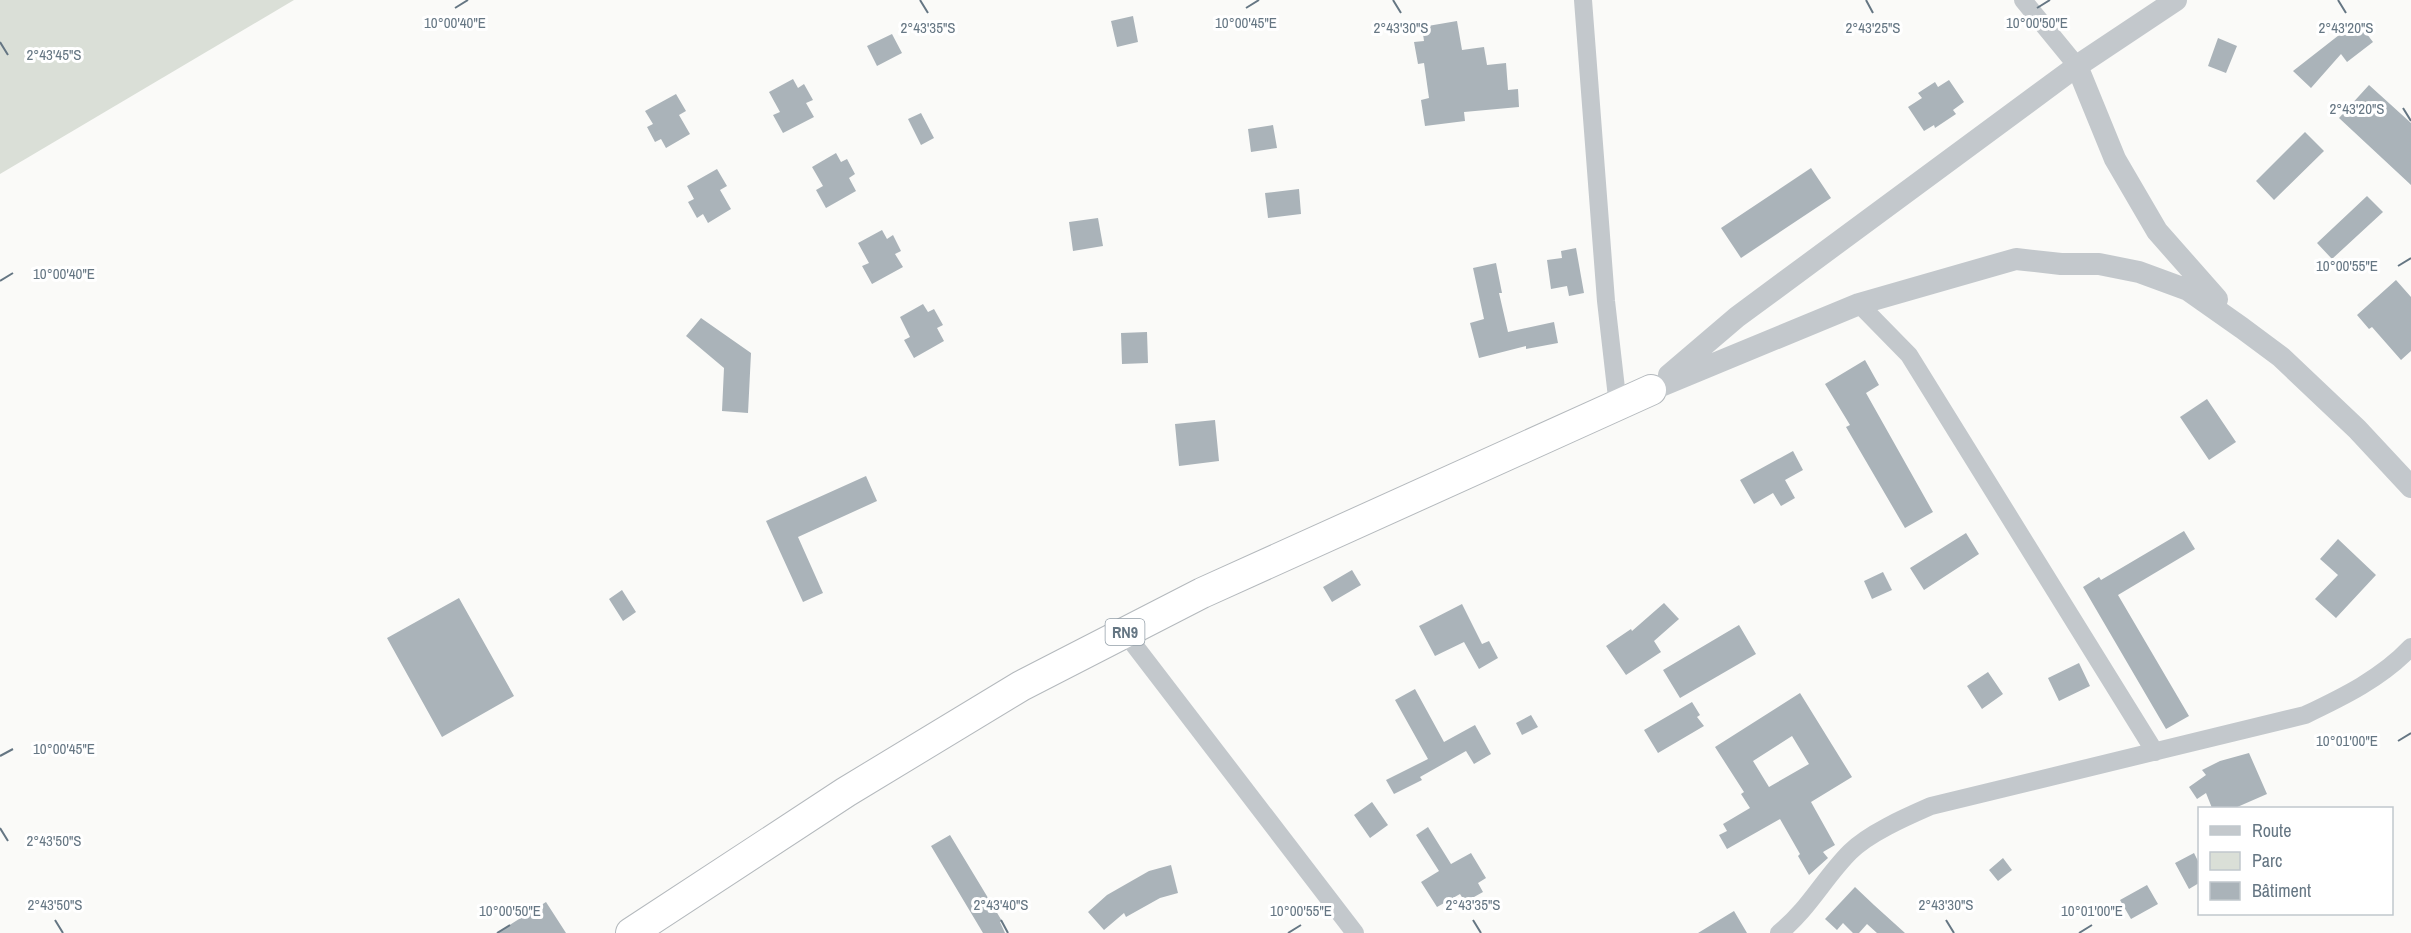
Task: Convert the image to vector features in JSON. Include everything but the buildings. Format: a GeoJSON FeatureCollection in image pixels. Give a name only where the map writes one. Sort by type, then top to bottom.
{"type":"FeatureCollection","features":[{"type":"Feature","properties":{"kind":"highway","name":"RN9"},"geometry":{"type":"LineString","coordinates":[[631,933],[918,746],[1021,686],[1202,593],[1652,390]]}},
{"type":"Feature","properties":{"kind":"street"},"geometry":{"type":"LineString","coordinates":[[1583,0],[1606,301],[1618,406]]}},
{"type":"Feature","properties":{"kind":"street"},"geometry":{"type":"LineString","coordinates":[[2023,0],[2077,66],[2115,159],[2157,231],[2242,328]]}},
{"type":"Feature","properties":{"kind":"street"},"geometry":{"type":"LineString","coordinates":[[1652,390],[1737,317],[2077,66],[2176,0]]}},
{"type":"Feature","properties":{"kind":"street"},"geometry":{"type":"LineString","coordinates":[[1652,390],[1859,304],[2016,259],[2061,264],[2098,264],[2139,272],[2188,290],[2242,328],[2281,357],[2357,429],[2411,487]]}},
{"type":"Feature","properties":{"kind":"street"},"geometry":{"type":"LineString","coordinates":[[1859,304],[1909,355],[2156,752]]}},
{"type":"Feature","properties":{"kind":"street"},"geometry":{"type":"LineString","coordinates":[[1125,633],[1355,933]]}},
{"type":"Feature","properties":{"kind":"street"},"geometry":{"type":"LineString","coordinates":[[1779,933],[1797,918],[1851,851],[1895,822],[1931,806],[2306,715],[2368,681],[2399,659],[2411,647]]}},
{"type":"Feature","properties":{"kind":"green space"},"geometry":{"type":"Polygon","coordinates":[[[0,0],[294,0],[0,174],[0,0]]]}}]}
